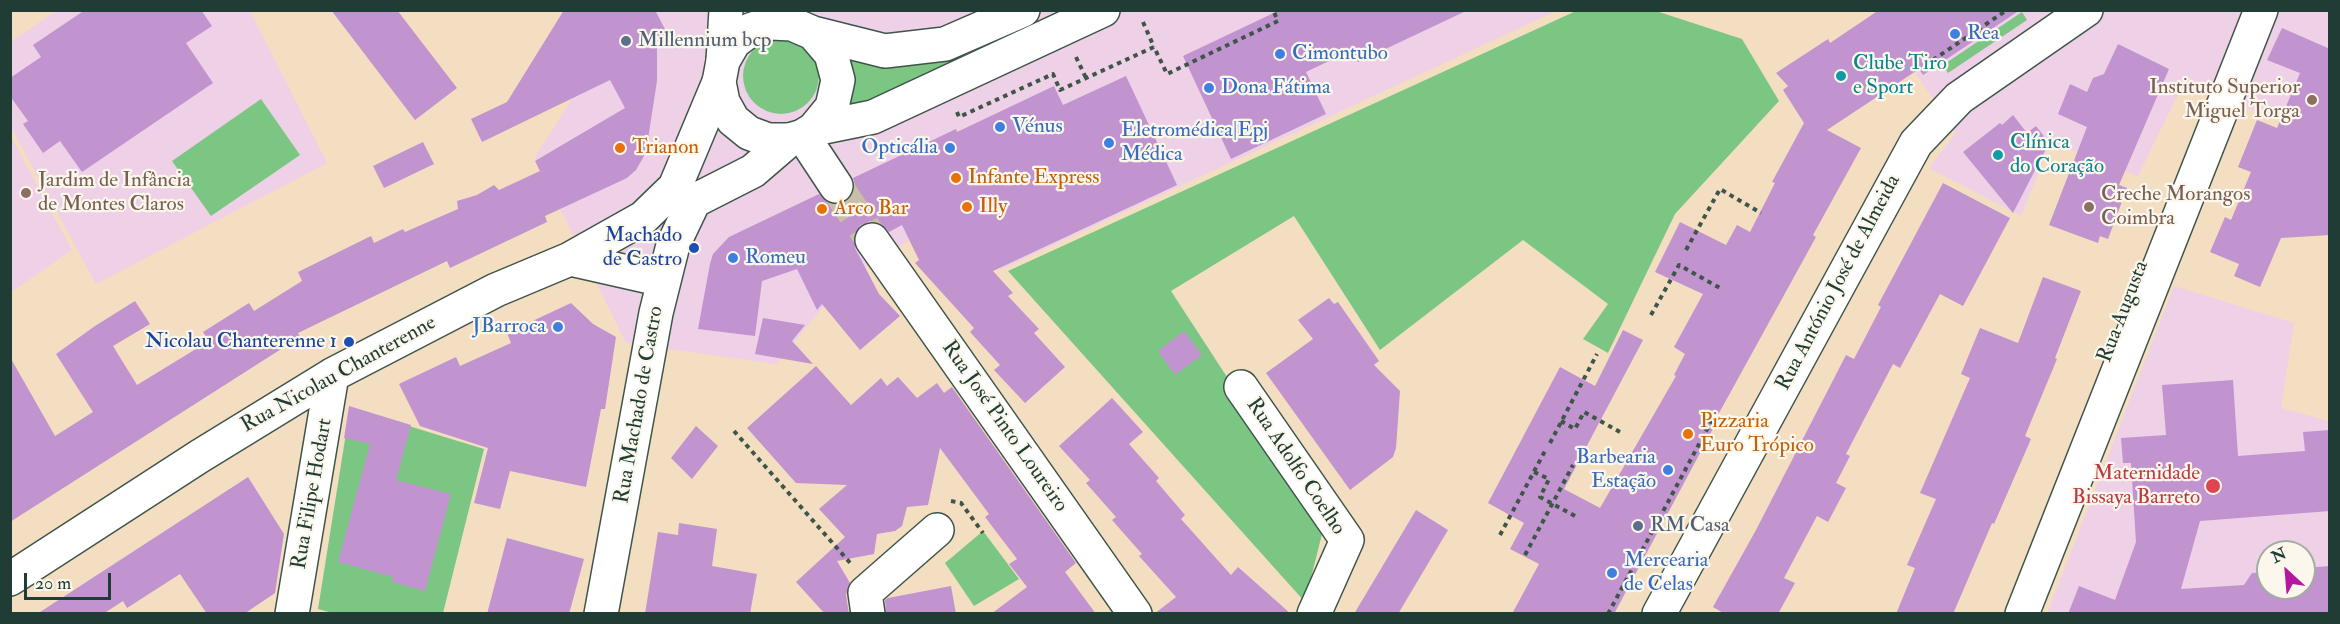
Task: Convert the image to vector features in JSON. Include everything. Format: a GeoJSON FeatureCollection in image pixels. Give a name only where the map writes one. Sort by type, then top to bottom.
{"type":"FeatureCollection","features":[{"type":"Feature","properties":{"kind":"street"},"geometry":{"type":"LineString","coordinates":[[726,10],[721,71],[723,102],[733,120],[749,133],[768,140],[802,135],[873,117],[1103,10]]}},
{"type":"Feature","properties":{"kind":"street"},"geometry":{"type":"LineString","coordinates":[[721,71],[734,42],[750,30],[771,23],[794,22],[885,51],[945,44],[1023,10]]}},
{"type":"Feature","properties":{"kind":"street","name":"Rua António José de Almeida"},"geometry":{"type":"LineString","coordinates":[[1659,614],[1916,143],[1959,98],[2085,10]]}},
{"type":"Feature","properties":{"kind":"street","name":"Rua Augusta"},"geometry":{"type":"LineString","coordinates":[[2006,614],[2242,10]]}},
{"type":"Feature","properties":{"kind":"street"},"geometry":{"type":"LineString","coordinates":[[2022,614],[2261,10]]}},
{"type":"Feature","properties":{"kind":"street"},"geometry":{"type":"LineString","coordinates":[[684,194],[753,171],[802,135],[832,107],[838,80],[831,54],[794,22]]}},
{"type":"Feature","properties":{"kind":"street","name":"Rua Machado de Castro"},"geometry":{"type":"LineString","coordinates":[[602,614],[663,280],[684,194],[721,71]]}},
{"type":"Feature","properties":{"kind":"street"},"geometry":{"type":"LineString","coordinates":[[802,135],[836,186]]}},
{"type":"Feature","properties":{"kind":"street","name":"Rua Nicolau Chanterenne"},"geometry":{"type":"LineString","coordinates":[[10,579],[200,456],[332,375],[496,290],[570,259],[684,194]]}},
{"type":"Feature","properties":{"kind":"street","name":"Rua José Pinto Loureiro"},"geometry":{"type":"LineString","coordinates":[[872,240],[1136,614]]}},
{"type":"Feature","properties":{"kind":"street"},"geometry":{"type":"LineString","coordinates":[[570,259],[663,280]]}},
{"type":"Feature","properties":{"kind":"street","name":"Rua Filipe Hodart"},"geometry":{"type":"LineString","coordinates":[[292,614],[332,375]]}},
{"type":"Feature","properties":{"kind":"street","name":"Rua Adolfo Coelho"},"geometry":{"type":"LineString","coordinates":[[1241,387],[1347,540],[1314,614]]}},
{"type":"Feature","properties":{"kind":"street"},"geometry":{"type":"LineString","coordinates":[[870,600],[937,530]]}},
{"type":"Feature","properties":{"kind":"path"},"geometry":{"type":"LineString","coordinates":[[1143,22],[1167,74],[1278,21],[1273,10]]}},
{"type":"Feature","properties":{"kind":"path"},"geometry":{"type":"LineString","coordinates":[[1933,60],[2007,10]]}},
{"type":"Feature","properties":{"kind":"path"},"geometry":{"type":"LineString","coordinates":[[944,84],[959,117],[1053,74],[1060,90],[1154,46]]}},
{"type":"Feature","properties":{"kind":"path"},"geometry":{"type":"LineString","coordinates":[[1686,250],[1720,189],[1761,213]]}},
{"type":"Feature","properties":{"kind":"path"},"geometry":{"type":"LineString","coordinates":[[1651,315],[1679,265],[1720,288]]}},
{"type":"Feature","properties":{"kind":"path"},"geometry":{"type":"LineString","coordinates":[[1550,443],[1597,354]]}},
{"type":"Feature","properties":{"kind":"path"},"geometry":{"type":"LineString","coordinates":[[1561,422],[1575,429],[1584,412],[1620,432]]}},
{"type":"Feature","properties":{"kind":"path"},"geometry":{"type":"LineString","coordinates":[[1608,614],[1710,423]]}},
{"type":"Feature","properties":{"kind":"path"},"geometry":{"type":"LineString","coordinates":[[734,431],[870,600]]}},
{"type":"Feature","properties":{"kind":"path"},"geometry":{"type":"LineString","coordinates":[[1500,535],[1545,451]]}},
{"type":"Feature","properties":{"kind":"path"},"geometry":{"type":"LineString","coordinates":[[1525,555],[1574,465]]}},
{"type":"Feature","properties":{"kind":"path"},"geometry":{"type":"LineString","coordinates":[[1534,472],[1549,479],[1540,497],[1575,516]]}},
{"type":"Feature","properties":{"kind":"path"},"geometry":{"type":"LineString","coordinates":[[961,503],[983,533]]}},
{"type":"Feature","properties":{"kind":"shaded area"},"geometry":{"type":"Polygon","coordinates":[[[56,11],[250,11],[327,163],[96,284],[11,127],[10,42],[56,11]]]}},
{"type":"Feature","properties":{"kind":"shaded area"},"geometry":{"type":"Polygon","coordinates":[[[579,11],[1556,11],[1002,269],[973,241],[913,238],[845,280],[776,364],[626,343],[535,157],[593,66],[579,11]]]}},
{"type":"Feature","properties":{"kind":"shaded area"},"geometry":{"type":"Polygon","coordinates":[[[1874,11],[2329,11],[2329,139],[2183,84],[2138,176],[2051,142],[2021,216],[1929,168],[1956,133],[1874,11]]]}},
{"type":"Feature","properties":{"kind":"shaded area","name":"Jardim de Infância de Montes Claros"},"geometry":{"type":"Polygon","coordinates":[[[10,135],[72,250],[11,292],[10,292],[10,135]]]}},
{"type":"Feature","properties":{"kind":"shaded area","name":"Maternidade Bissaya Barreto"},"geometry":{"type":"Polygon","coordinates":[[[2174,286],[2294,323],[2281,408],[2329,421],[2329,613],[2047,614],[2174,286]]]}},
{"type":"Feature","properties":{"kind":"green space"},"geometry":{"type":"Polygon","coordinates":[[[1576,11],[1656,11],[1742,39],[1779,101],[1675,214],[1608,353],[1583,339],[1608,304],[1523,240],[1380,350],[1294,216],[1171,291],[1324,526],[1305,602],[1008,271],[1576,11]]]}},
{"type":"Feature","properties":{"kind":"green space"},"geometry":{"type":"Polygon","coordinates":[[[2022,12],[2027,20],[1948,73],[1943,65],[2022,12]]]}},
{"type":"Feature","properties":{"kind":"green space"},"geometry":{"type":"Polygon","coordinates":[[[1032,20],[1035,27],[849,113],[848,58],[899,67],[932,63],[1032,20]]]}},
{"type":"Feature","properties":{"kind":"green space"},"geometry":{"type":"Polygon","coordinates":[[[781,38],[796,41],[808,49],[816,61],[819,76],[816,91],[808,103],[796,111],[781,114],[766,111],[754,103],[746,91],[743,76],[746,61],[754,49],[766,41],[781,38]]]}},
{"type":"Feature","properties":{"kind":"green space"},"geometry":{"type":"Polygon","coordinates":[[[261,99],[300,155],[211,216],[172,161],[261,99]]]}},
{"type":"Feature","properties":{"kind":"green space"},"geometry":{"type":"Polygon","coordinates":[[[350,408],[484,449],[443,613],[336,614],[318,609],[350,408]]]}},
{"type":"Feature","properties":{"kind":"green space"},"geometry":{"type":"Polygon","coordinates":[[[983,531],[1019,579],[974,606],[945,563],[983,531]]]}},
{"type":"Feature","properties":{"kind":"building"},"geometry":{"type":"Polygon","coordinates":[[[85,10],[201,10],[212,26],[186,43],[213,83],[82,172],[60,141],[43,153],[23,124],[28,121],[10,96],[10,78],[41,57],[33,45],[85,10]]]}},
{"type":"Feature","properties":{"kind":"building"},"geometry":{"type":"Polygon","coordinates":[[[331,10],[397,10],[457,88],[415,120],[331,10]]]}},
{"type":"Feature","properties":{"kind":"building"},"geometry":{"type":"Polygon","coordinates":[[[564,10],[655,10],[669,37],[657,41],[657,81],[648,139],[644,156],[636,170],[627,178],[545,216],[547,222],[450,268],[447,261],[298,333],[300,337],[10,522],[10,357],[55,436],[93,412],[56,354],[135,301],[150,324],[113,346],[137,385],[209,341],[203,332],[249,303],[254,311],[302,281],[298,272],[371,236],[374,243],[403,229],[405,232],[458,209],[457,201],[477,195],[494,185],[499,190],[540,171],[535,161],[625,108],[610,80],[482,142],[471,119],[507,102],[564,10]]]}},
{"type":"Feature","properties":{"kind":"building"},"geometry":{"type":"Polygon","coordinates":[[[1280,10],[1468,10],[1358,62],[1352,50],[1306,72],[1326,114],[1231,159],[1183,56],[1280,10]]]}},
{"type":"Feature","properties":{"kind":"building"},"geometry":{"type":"Polygon","coordinates":[[[1879,10],[2020,10],[1923,75],[1919,69],[1827,130],[1861,148],[1813,235],[1816,237],[1713,424],[1715,425],[1614,614],[1512,614],[1539,564],[1510,549],[1524,523],[1488,503],[1560,367],[1595,386],[1623,330],[1643,340],[1564,489],[1600,508],[1676,376],[1674,375],[1685,354],[1674,347],[1703,294],[1655,272],[1680,222],[1726,245],[1737,225],[1750,232],[1775,183],[1772,182],[1804,123],[1783,90],[1788,86],[1776,73],[1828,39],[1830,43],[1879,10]]]}},
{"type":"Feature","properties":{"kind":"building"},"geometry":{"type":"Polygon","coordinates":[[[2282,28],[2330,49],[2330,235],[2281,238],[2260,287],[2234,276],[2239,264],[2210,252],[2225,217],[2231,220],[2251,172],[2238,167],[2257,120],[2277,128],[2300,73],[2267,60],[2282,28]]]}},
{"type":"Feature","properties":{"kind":"building"},"geometry":{"type":"Polygon","coordinates":[[[2118,44],[2169,69],[2119,185],[2127,188],[2108,239],[2100,236],[2098,243],[2049,225],[2087,127],[2058,114],[2070,84],[2087,92],[2093,78],[2104,74],[2118,44]]]}},
{"type":"Feature","properties":{"kind":"building"},"geometry":{"type":"Polygon","coordinates":[[[1126,76],[1177,185],[993,271],[1013,293],[1008,296],[1039,329],[1034,333],[1065,367],[1025,403],[994,370],[1000,365],[970,332],[974,328],[915,263],[919,260],[902,225],[889,232],[880,223],[870,221],[861,225],[855,233],[855,248],[879,294],[900,316],[860,350],[822,304],[817,310],[797,269],[762,281],[755,336],[698,329],[713,254],[729,237],[819,194],[828,203],[837,205],[846,202],[853,194],[855,185],[853,178],[1054,86],[1063,105],[1126,76]]]}},
{"type":"Feature","properties":{"kind":"building","name":"Clínica do Coração"},"geometry":{"type":"Polygon","coordinates":[[[2013,115],[2027,133],[2036,126],[2049,143],[2013,213],[1963,152],[2013,115]]]}},
{"type":"Feature","properties":{"kind":"building"},"geometry":{"type":"Polygon","coordinates":[[[423,142],[434,164],[384,188],[373,166],[423,142]]]}},
{"type":"Feature","properties":{"kind":"building"},"geometry":{"type":"Polygon","coordinates":[[[1943,183],[2010,218],[1963,306],[1940,294],[1900,368],[1893,364],[1846,454],[1850,456],[1836,483],[1846,488],[1828,522],[1817,516],[1784,578],[1795,583],[1778,614],[1725,614],[1713,607],[1756,530],[1846,355],[1854,359],[1881,307],[1878,305],[1943,183]]]}},
{"type":"Feature","properties":{"kind":"building"},"geometry":{"type":"Polygon","coordinates":[[[2043,277],[2081,291],[2055,358],[2057,359],[2025,436],[2031,439],[1994,524],[1992,523],[1953,614],[1896,614],[1915,568],[1907,565],[1936,499],[1920,493],[1970,378],[1961,374],[1980,328],[2018,343],[2043,277]]]}},
{"type":"Feature","properties":{"kind":"building"},"geometry":{"type":"Polygon","coordinates":[[[1329,298],[1334,304],[1338,302],[1379,361],[1374,365],[1400,391],[1396,448],[1393,457],[1350,490],[1266,373],[1313,339],[1298,320],[1329,298]]]}},
{"type":"Feature","properties":{"kind":"building"},"geometry":{"type":"Polygon","coordinates":[[[571,303],[593,324],[616,337],[605,409],[601,409],[586,487],[510,471],[500,509],[474,503],[488,448],[420,426],[399,384],[456,357],[460,366],[511,343],[507,333],[571,303]]]}},
{"type":"Feature","properties":{"kind":"building"},"geometry":{"type":"Polygon","coordinates":[[[763,318],[805,325],[792,341],[813,364],[755,354],[763,318]]]}},
{"type":"Feature","properties":{"kind":"building"},"geometry":{"type":"Polygon","coordinates":[[[1184,331],[1202,355],[1175,375],[1158,351],[1184,331]]]}},
{"type":"Feature","properties":{"kind":"building"},"geometry":{"type":"Polygon","coordinates":[[[816,366],[851,405],[881,378],[887,386],[898,377],[917,398],[937,383],[944,393],[952,387],[1076,563],[1065,572],[1096,614],[991,614],[1027,587],[1009,564],[1017,559],[985,517],[989,514],[940,448],[928,505],[907,507],[902,526],[895,531],[877,534],[874,554],[837,561],[850,583],[846,595],[849,614],[825,614],[796,582],[845,537],[819,509],[847,485],[796,483],[747,428],[816,366]]]}},
{"type":"Feature","properties":{"kind":"building"},"geometry":{"type":"Polygon","coordinates":[[[2233,380],[2238,456],[2305,451],[2303,432],[2330,430],[2330,511],[2200,521],[2181,589],[2244,585],[2252,573],[2256,573],[2256,600],[2316,600],[2316,567],[2330,566],[2330,614],[2068,614],[2079,586],[2115,600],[2136,542],[2131,463],[2123,463],[2121,438],[2166,435],[2162,385],[2233,380]]]}},
{"type":"Feature","properties":{"kind":"building"},"geometry":{"type":"Polygon","coordinates":[[[1112,398],[1143,432],[1129,444],[1159,478],[1156,481],[1185,515],[1181,519],[1231,575],[1238,567],[1291,614],[1154,614],[1176,597],[1139,556],[1142,554],[1112,520],[1116,517],[1086,483],[1090,480],[1059,446],[1112,398]]]}},
{"type":"Feature","properties":{"kind":"building"},"geometry":{"type":"Polygon","coordinates":[[[349,406],[411,425],[396,480],[451,494],[425,591],[392,582],[393,577],[338,562],[370,444],[344,438],[349,406]]]}},
{"type":"Feature","properties":{"kind":"building"},"geometry":{"type":"Polygon","coordinates":[[[696,426],[718,446],[692,479],[671,458],[696,426]]]}},
{"type":"Feature","properties":{"kind":"building"},"geometry":{"type":"Polygon","coordinates":[[[248,477],[284,534],[275,593],[244,614],[207,614],[180,574],[127,608],[123,601],[103,614],[37,614],[248,477]]]}},
{"type":"Feature","properties":{"kind":"building"},"geometry":{"type":"Polygon","coordinates":[[[1416,510],[1448,530],[1398,614],[1354,614],[1416,510]]]}},
{"type":"Feature","properties":{"kind":"building"},"geometry":{"type":"Polygon","coordinates":[[[679,523],[717,529],[712,566],[757,574],[750,614],[645,614],[658,532],[678,535],[679,523]]]}},
{"type":"Feature","properties":{"kind":"building"},"geometry":{"type":"Polygon","coordinates":[[[507,538],[584,559],[569,614],[487,614],[507,538]]]}},
{"type":"Feature","properties":{"kind":"building"},"geometry":{"type":"Polygon","coordinates":[[[951,586],[956,614],[886,614],[885,600],[888,598],[951,586]]]}},
{"type":"Feature","properties":{"kind":"tunnel"},"geometry":{"type":"LineString","coordinates":[[836,186],[872,240]]}},
{"type":"Feature","properties":{"kind":"place","name":"Rea"},"geometry":{"type":"Point","coordinates":[1955,34]}},
{"type":"Feature","properties":{"kind":"place","name":"Millennium bcp"},"geometry":{"type":"Point","coordinates":[626,41]}},
{"type":"Feature","properties":{"kind":"place","name":"Cimontubo"},"geometry":{"type":"Point","coordinates":[1280,54]}},
{"type":"Feature","properties":{"kind":"place","name":"Clube Tiro e Sport"},"geometry":{"type":"Point","coordinates":[1841,76]}},
{"type":"Feature","properties":{"kind":"place","name":"Dona Fátima"},"geometry":{"type":"Point","coordinates":[1209,88]}},
{"type":"Feature","properties":{"kind":"place","name":"Instituto Superior Miguel Torga"},"geometry":{"type":"Point","coordinates":[2312,100]}},
{"type":"Feature","properties":{"kind":"place","name":"Vénus"},"geometry":{"type":"Point","coordinates":[1000,127]}},
{"type":"Feature","properties":{"kind":"place","name":"Eletromédica|Epj Médica"},"geometry":{"type":"Point","coordinates":[1109,143]}},
{"type":"Feature","properties":{"kind":"place","name":"Trianon"},"geometry":{"type":"Point","coordinates":[620,148]}},
{"type":"Feature","properties":{"kind":"place","name":"Opticália"},"geometry":{"type":"Point","coordinates":[950,148]}},
{"type":"Feature","properties":{"kind":"place","name":"Clínica do Coração"},"geometry":{"type":"Point","coordinates":[1998,155]}},
{"type":"Feature","properties":{"kind":"place","name":"Infante Express"},"geometry":{"type":"Point","coordinates":[956,178]}},
{"type":"Feature","properties":{"kind":"place","name":"Jardim de Infância de Montes Claros"},"geometry":{"type":"Point","coordinates":[26,193]}},
{"type":"Feature","properties":{"kind":"place","name":"Illy"},"geometry":{"type":"Point","coordinates":[967,207]}},
{"type":"Feature","properties":{"kind":"place","name":"Creche Morangos Coimbra"},"geometry":{"type":"Point","coordinates":[2089,207]}},
{"type":"Feature","properties":{"kind":"place","name":"Arco Bar"},"geometry":{"type":"Point","coordinates":[822,209]}},
{"type":"Feature","properties":{"kind":"place","name":"Machado de Castro"},"geometry":{"type":"Point","coordinates":[694,248]}},
{"type":"Feature","properties":{"kind":"place","name":"Romeu"},"geometry":{"type":"Point","coordinates":[733,258]}},
{"type":"Feature","properties":{"kind":"place","name":"JBarroca"},"geometry":{"type":"Point","coordinates":[558,327]}},
{"type":"Feature","properties":{"kind":"place","name":"Nicolau Chanterenne 1"},"geometry":{"type":"Point","coordinates":[349,342]}},
{"type":"Feature","properties":{"kind":"place","name":"Pizzaria Euro Trópico"},"geometry":{"type":"Point","coordinates":[1688,434]}},
{"type":"Feature","properties":{"kind":"place","name":"Barbearia Estação"},"geometry":{"type":"Point","coordinates":[1668,470]}},
{"type":"Feature","properties":{"kind":"place","name":"Maternidade Bissaya Barreto"},"geometry":{"type":"Point","coordinates":[2213,486]}},
{"type":"Feature","properties":{"kind":"place","name":"RM Casa"},"geometry":{"type":"Point","coordinates":[1638,526]}},
{"type":"Feature","properties":{"kind":"place","name":"Mercearia de Celas"},"geometry":{"type":"Point","coordinates":[1612,573]}}]}
